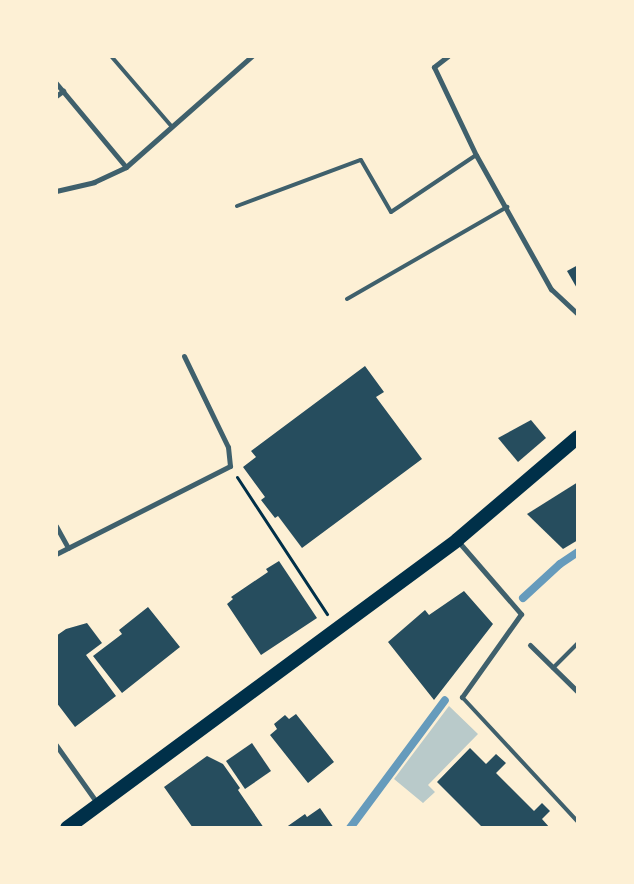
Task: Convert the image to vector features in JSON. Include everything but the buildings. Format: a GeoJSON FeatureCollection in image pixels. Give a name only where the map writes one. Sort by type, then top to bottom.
{"type":"FeatureCollection","features":[{"type":"Feature","properties":{"kind":"highway"},"geometry":{"type":"LineString","coordinates":[[67,828],[457,540],[578,437]]}},
{"type":"Feature","properties":{"kind":"street"},"geometry":{"type":"LineString","coordinates":[[56,191],[94,182],[126,167],[252,56]]}},
{"type":"Feature","properties":{"kind":"street"},"geometry":{"type":"LineString","coordinates":[[448,56],[434,67],[476,155],[507,207],[551,289],[578,314]]}},
{"type":"Feature","properties":{"kind":"street"},"geometry":{"type":"LineString","coordinates":[[56,82],[126,167]]}},
{"type":"Feature","properties":{"kind":"street"},"geometry":{"type":"LineString","coordinates":[[56,96],[63,91]]}},
{"type":"Feature","properties":{"kind":"street"},"geometry":{"type":"LineString","coordinates":[[56,554],[230,466],[228,447],[184,356]]}},
{"type":"Feature","properties":{"kind":"street"},"geometry":{"type":"LineString","coordinates":[[56,526],[68,548]]}},
{"type":"Feature","properties":{"kind":"street"},"geometry":{"type":"LineString","coordinates":[[457,540],[521,614],[462,697]]}},
{"type":"Feature","properties":{"kind":"street"},"geometry":{"type":"LineString","coordinates":[[530,644],[578,692]]}},
{"type":"Feature","properties":{"kind":"street"},"geometry":{"type":"LineString","coordinates":[[56,745],[99,805]]}},
{"type":"Feature","properties":{"kind":"lane"},"geometry":{"type":"LineString","coordinates":[[111,56],[172,127]]}},
{"type":"Feature","properties":{"kind":"lane"},"geometry":{"type":"LineString","coordinates":[[237,206],[361,160],[391,212],[476,155]]}},
{"type":"Feature","properties":{"kind":"lane"},"geometry":{"type":"LineString","coordinates":[[347,299],[507,207]]}},
{"type":"Feature","properties":{"kind":"lane"},"geometry":{"type":"LineString","coordinates":[[553,668],[578,643]]}},
{"type":"Feature","properties":{"kind":"lane"},"geometry":{"type":"LineString","coordinates":[[462,697],[578,822]]}},
{"type":"Feature","properties":{"kind":"path"},"geometry":{"type":"LineString","coordinates":[[230,466],[337,629]]}},
{"type":"Feature","properties":{"kind":"shaded area"},"geometry":{"type":"Polygon","coordinates":[[[449,706],[478,734],[428,785],[435,792],[423,803],[394,779],[449,706]]]}},
{"type":"Feature","properties":{"kind":"waterway"},"geometry":{"type":"LineString","coordinates":[[523,598],[560,564],[578,552]]}},
{"type":"Feature","properties":{"kind":"waterway"},"geometry":{"type":"LineString","coordinates":[[350,828],[445,700]]}}]}
